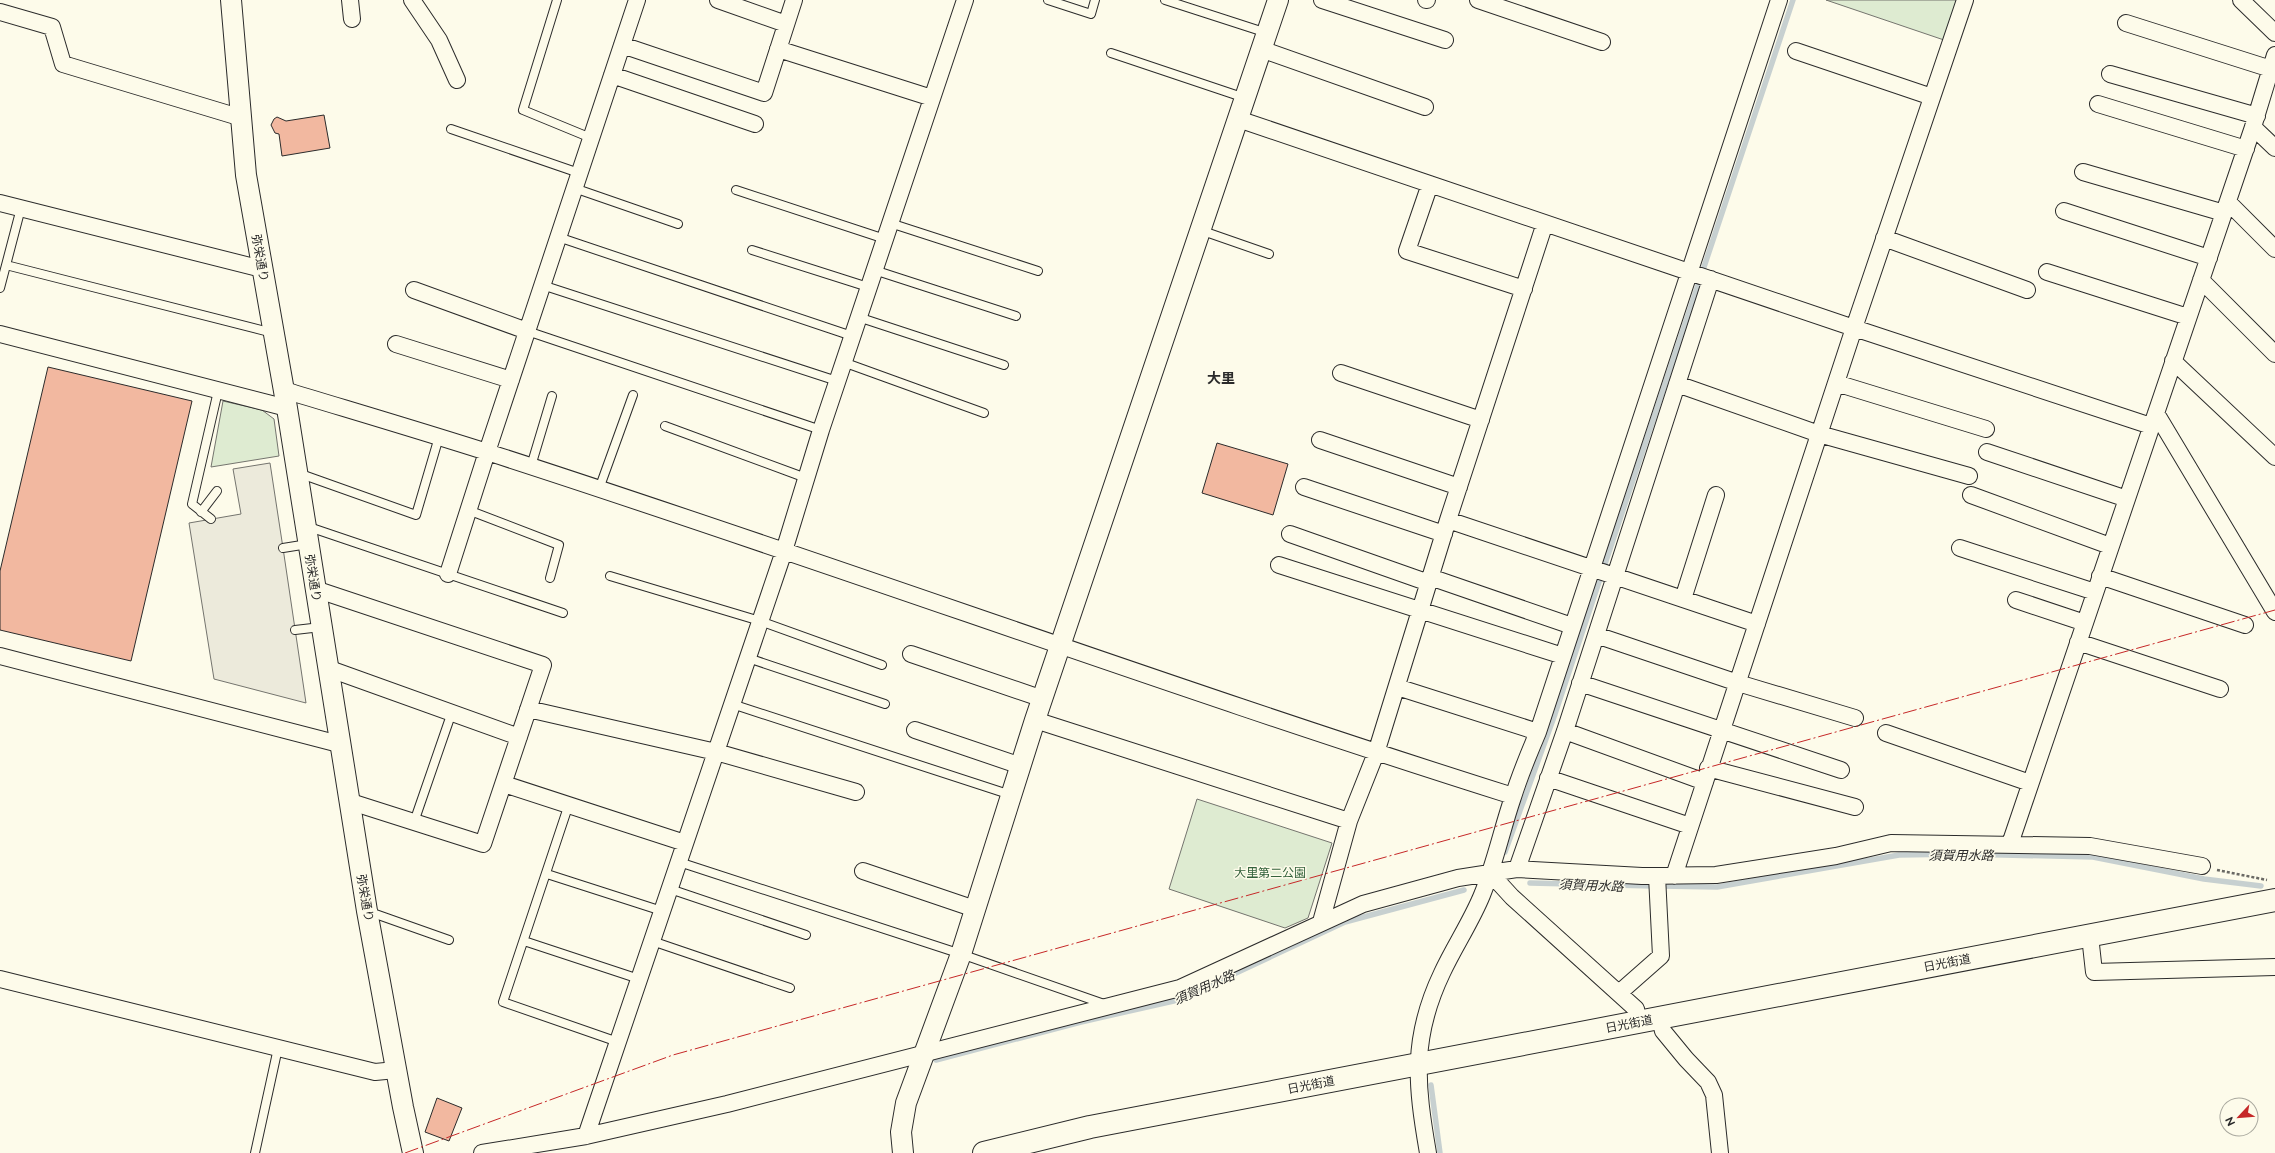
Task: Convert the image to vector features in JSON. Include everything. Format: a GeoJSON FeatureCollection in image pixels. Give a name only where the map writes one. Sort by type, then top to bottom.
{"type":"FeatureCollection","features":[{"type":"Feature","properties":{"kind":"main road","name":"日光街道"},"geometry":{"type":"LineString","coordinates":[[984,1153],[1090,1127],[2275,900]]}},
{"type":"Feature","properties":{"kind":"street","name":"弥栄通り"},"geometry":{"type":"LineString","coordinates":[[231,0],[246,175],[286,399],[348,801],[396,1070],[413,1153]]}},
{"type":"Feature","properties":{"kind":"street"},"geometry":{"type":"LineString","coordinates":[[350,0],[352,19]]}},
{"type":"Feature","properties":{"kind":"street"},"geometry":{"type":"LineString","coordinates":[[412,0],[439,40],[457,80]]}},
{"type":"Feature","properties":{"kind":"street"},"geometry":{"type":"LineString","coordinates":[[448,574],[637,0]]}},
{"type":"Feature","properties":{"kind":"street"},"geometry":{"type":"LineString","coordinates":[[718,0],[786,24]]}},
{"type":"Feature","properties":{"kind":"street"},"geometry":{"type":"LineString","coordinates":[[622,45],[764,93],[794,0]]}},
{"type":"Feature","properties":{"kind":"street"},"geometry":{"type":"LineString","coordinates":[[586,1136],[784,551],[843,362],[965,0]]}},
{"type":"Feature","properties":{"kind":"street"},"geometry":{"type":"LineString","coordinates":[[903,1153],[901,1132],[904,1115],[961,954],[1035,720],[1278,0]]}},
{"type":"Feature","properties":{"kind":"street"},"geometry":{"type":"LineString","coordinates":[[1322,0],[1445,40]]}},
{"type":"Feature","properties":{"kind":"street"},"geometry":{"type":"LineString","coordinates":[[1478,0],[1602,42]]}},
{"type":"Feature","properties":{"kind":"street"},"geometry":{"type":"LineString","coordinates":[[1428,1153],[1417,1065],[1425,1013],[1442,973],[1481,896],[1490,873],[1513,796],[1538,732],[1779,0]]}},
{"type":"Feature","properties":{"kind":"street"},"geometry":{"type":"LineString","coordinates":[[1674,876],[1854,328],[1965,0]]}},
{"type":"Feature","properties":{"kind":"street"},"geometry":{"type":"LineString","coordinates":[[2241,0],[2275,33]]}},
{"type":"Feature","properties":{"kind":"street"},"geometry":{"type":"LineString","coordinates":[[0,12],[52,26],[64,64],[242,118]]}},
{"type":"Feature","properties":{"kind":"street"},"geometry":{"type":"LineString","coordinates":[[2010,844],[2126,498],[2246,149],[2273,62],[2126,23]]}},
{"type":"Feature","properties":{"kind":"street"},"geometry":{"type":"LineString","coordinates":[[1264,41],[1425,107]]}},
{"type":"Feature","properties":{"kind":"street"},"geometry":{"type":"LineString","coordinates":[[778,49],[932,98]]}},
{"type":"Feature","properties":{"kind":"street"},"geometry":{"type":"LineString","coordinates":[[1796,51],[1932,97]]}},
{"type":"Feature","properties":{"kind":"street"},"geometry":{"type":"LineString","coordinates":[[2110,74],[2255,122],[2275,148]]}},
{"type":"Feature","properties":{"kind":"street"},"geometry":{"type":"LineString","coordinates":[[612,75],[755,124]]}},
{"type":"Feature","properties":{"kind":"street"},"geometry":{"type":"LineString","coordinates":[[2098,104],[2246,149]]}},
{"type":"Feature","properties":{"kind":"street"},"geometry":{"type":"LineString","coordinates":[[1238,119],[1854,328],[2153,419],[2275,612]]}},
{"type":"Feature","properties":{"kind":"street"},"geometry":{"type":"LineString","coordinates":[[2083,172],[2226,208],[2275,250]]}},
{"type":"Feature","properties":{"kind":"street"},"geometry":{"type":"LineString","coordinates":[[1430,184],[1407,251],[1524,289]]}},
{"type":"Feature","properties":{"kind":"street"},"geometry":{"type":"LineString","coordinates":[[0,202],[262,269]]}},
{"type":"Feature","properties":{"kind":"street"},"geometry":{"type":"LineString","coordinates":[[2064,212],[2209,258]]}},
{"type":"Feature","properties":{"kind":"street"},"geometry":{"type":"LineString","coordinates":[[1320,922],[1349,821],[1376,753],[1446,527],[1545,223]]}},
{"type":"Feature","properties":{"kind":"street"},"geometry":{"type":"LineString","coordinates":[[1884,238],[2027,290]]}},
{"type":"Feature","properties":{"kind":"street"},"geometry":{"type":"LineString","coordinates":[[2046,272],[2188,317]]}},
{"type":"Feature","properties":{"kind":"street"},"geometry":{"type":"LineString","coordinates":[[1517,869],[1565,731],[1711,279]]}},
{"type":"Feature","properties":{"kind":"street"},"geometry":{"type":"LineString","coordinates":[[2201,280],[2275,354]]}},
{"type":"Feature","properties":{"kind":"street"},"geometry":{"type":"LineString","coordinates":[[414,290],[527,331]]}},
{"type":"Feature","properties":{"kind":"street"},"geometry":{"type":"LineString","coordinates":[[0,334],[218,391],[286,399],[439,437],[531,466],[784,551],[1376,753],[1513,796]]}},
{"type":"Feature","properties":{"kind":"street"},"geometry":{"type":"LineString","coordinates":[[396,344],[511,380]]}},
{"type":"Feature","properties":{"kind":"street"},"geometry":{"type":"LineString","coordinates":[[2173,361],[2275,458]]}},
{"type":"Feature","properties":{"kind":"street"},"geometry":{"type":"LineString","coordinates":[[1341,373],[1481,420]]}},
{"type":"Feature","properties":{"kind":"street"},"geometry":{"type":"LineString","coordinates":[[1836,383],[1986,429]]}},
{"type":"Feature","properties":{"kind":"street"},"geometry":{"type":"LineString","coordinates":[[1677,384],[1819,434],[1969,476]]}},
{"type":"Feature","properties":{"kind":"street"},"geometry":{"type":"LineString","coordinates":[[1320,440],[1459,487]]}},
{"type":"Feature","properties":{"kind":"street"},"geometry":{"type":"LineString","coordinates":[[1987,452],[2126,498]]}},
{"type":"Feature","properties":{"kind":"street"},"geometry":{"type":"LineString","coordinates":[[1304,487],[1615,576],[1757,624]]}},
{"type":"Feature","properties":{"kind":"street"},"geometry":{"type":"LineString","coordinates":[[1683,599],[1716,495]]}},
{"type":"Feature","properties":{"kind":"street"},"geometry":{"type":"LineString","coordinates":[[1970,495],[2110,546]]}},
{"type":"Feature","properties":{"kind":"street"},"geometry":{"type":"LineString","coordinates":[[1290,534],[1572,626]]}},
{"type":"Feature","properties":{"kind":"street"},"geometry":{"type":"LineString","coordinates":[[1960,548],[2095,592]]}},
{"type":"Feature","properties":{"kind":"street"},"geometry":{"type":"LineString","coordinates":[[1279,565],[1563,656]]}},
{"type":"Feature","properties":{"kind":"street"},"geometry":{"type":"LineString","coordinates":[[2100,576],[2245,624]]}},
{"type":"Feature","properties":{"kind":"street"},"geometry":{"type":"LineString","coordinates":[[315,589],[543,665],[483,844],[348,801]]}},
{"type":"Feature","properties":{"kind":"street"},"geometry":{"type":"LineString","coordinates":[[2016,600],[2085,623]]}},
{"type":"Feature","properties":{"kind":"street"},"geometry":{"type":"LineString","coordinates":[[1596,635],[1738,683],[1855,718]]}},
{"type":"Feature","properties":{"kind":"street"},"geometry":{"type":"LineString","coordinates":[[2078,642],[2220,689]]}},
{"type":"Feature","properties":{"kind":"street"},"geometry":{"type":"LineString","coordinates":[[911,654],[1043,699]]}},
{"type":"Feature","properties":{"kind":"street"},"geometry":{"type":"LineString","coordinates":[[0,656],[339,744]]}},
{"type":"Feature","properties":{"kind":"street"},"geometry":{"type":"LineString","coordinates":[[327,668],[519,736]]}},
{"type":"Feature","properties":{"kind":"street"},"geometry":{"type":"LineString","coordinates":[[1580,683],[1841,770]]}},
{"type":"Feature","properties":{"kind":"street"},"geometry":{"type":"LineString","coordinates":[[1397,687],[1538,732]]}},
{"type":"Feature","properties":{"kind":"street"},"geometry":{"type":"LineString","coordinates":[[528,709],[716,752],[856,792]]}},
{"type":"Feature","properties":{"kind":"street"},"geometry":{"type":"LineString","coordinates":[[1035,720],[1349,821]]}},
{"type":"Feature","properties":{"kind":"street"},"geometry":{"type":"LineString","coordinates":[[915,730],[1021,766]]}},
{"type":"Feature","properties":{"kind":"street"},"geometry":{"type":"LineString","coordinates":[[1565,731],[1707,775],[1855,807]]}},
{"type":"Feature","properties":{"kind":"street"},"geometry":{"type":"LineString","coordinates":[[1886,733],[2030,783]]}},
{"type":"Feature","properties":{"kind":"street"},"geometry":{"type":"LineString","coordinates":[[1548,778],[1690,826]]}},
{"type":"Feature","properties":{"kind":"street"},"geometry":{"type":"LineString","coordinates":[[504,784],[686,843]]}},
{"type":"Feature","properties":{"kind":"street"},"geometry":{"type":"LineString","coordinates":[[482,1153],[586,1136],[727,1104],[1180,988],[1320,922],[1363,904],[1458,878],[1517,869],[1657,876],[1716,876],[1836,856],[1891,843],[2090,846],[2202,866]]}},
{"type":"Feature","properties":{"kind":"street"},"geometry":{"type":"LineString","coordinates":[[863,871],[975,909]]}},
{"type":"Feature","properties":{"kind":"street"},"geometry":{"type":"LineString","coordinates":[[1490,873],[1512,897],[1636,1009],[1639,1023]]}},
{"type":"Feature","properties":{"kind":"street"},"geometry":{"type":"LineString","coordinates":[[1619,993],[1661,956],[1657,876]]}},
{"type":"Feature","properties":{"kind":"street"},"geometry":{"type":"LineString","coordinates":[[2090,936],[2094,972],[2275,967]]}},
{"type":"Feature","properties":{"kind":"street"},"geometry":{"type":"LineString","coordinates":[[0,979],[375,1072],[396,1070]]}},
{"type":"Feature","properties":{"kind":"street"},"geometry":{"type":"LineString","coordinates":[[1660,1018],[1663,1031],[1686,1059],[1708,1082],[1714,1094],[1720,1153]]}},
{"type":"Feature","properties":{"kind":"lane"},"geometry":{"type":"LineString","coordinates":[[557,0],[523,110],[591,138]]}},
{"type":"Feature","properties":{"kind":"lane"},"geometry":{"type":"LineString","coordinates":[[1048,0],[1091,14],[1095,0]]}},
{"type":"Feature","properties":{"kind":"lane"},"geometry":{"type":"LineString","coordinates":[[1165,0],[1264,41]]}},
{"type":"Feature","properties":{"kind":"lane"},"geometry":{"type":"LineString","coordinates":[[1111,53],[1245,98]]}},
{"type":"Feature","properties":{"kind":"lane"},"geometry":{"type":"LineString","coordinates":[[451,129],[579,173]]}},
{"type":"Feature","properties":{"kind":"lane"},"geometry":{"type":"LineString","coordinates":[[574,188],[678,224]]}},
{"type":"Feature","properties":{"kind":"lane"},"geometry":{"type":"LineString","coordinates":[[736,190],[885,239]]}},
{"type":"Feature","properties":{"kind":"lane"},"geometry":{"type":"LineString","coordinates":[[0,288],[21,208]]}},
{"type":"Feature","properties":{"kind":"lane"},"geometry":{"type":"LineString","coordinates":[[890,223],[1038,271]]}},
{"type":"Feature","properties":{"kind":"lane"},"geometry":{"type":"LineString","coordinates":[[1200,230],[1269,254]]}},
{"type":"Feature","properties":{"kind":"lane"},"geometry":{"type":"LineString","coordinates":[[558,237],[852,336]]}},
{"type":"Feature","properties":{"kind":"lane"},"geometry":{"type":"LineString","coordinates":[[752,250],[868,287]]}},
{"type":"Feature","properties":{"kind":"lane"},"geometry":{"type":"LineString","coordinates":[[6,265],[274,333]]}},
{"type":"Feature","properties":{"kind":"lane"},"geometry":{"type":"LineString","coordinates":[[874,270],[1016,316]]}},
{"type":"Feature","properties":{"kind":"lane"},"geometry":{"type":"LineString","coordinates":[[542,285],[837,381]]}},
{"type":"Feature","properties":{"kind":"lane"},"geometry":{"type":"LineString","coordinates":[[858,317],[1004,365]]}},
{"type":"Feature","properties":{"kind":"lane"},"geometry":{"type":"LineString","coordinates":[[527,331],[821,430]]}},
{"type":"Feature","properties":{"kind":"lane"},"geometry":{"type":"LineString","coordinates":[[843,362],[984,413]]}},
{"type":"Feature","properties":{"kind":"lane"},"geometry":{"type":"LineString","coordinates":[[211,519],[192,504],[218,391]]}},
{"type":"Feature","properties":{"kind":"lane"},"geometry":{"type":"LineString","coordinates":[[598,489],[634,395]]}},
{"type":"Feature","properties":{"kind":"lane"},"geometry":{"type":"LineString","coordinates":[[531,466],[552,396]]}},
{"type":"Feature","properties":{"kind":"lane"},"geometry":{"type":"LineString","coordinates":[[665,426],[806,478]]}},
{"type":"Feature","properties":{"kind":"lane"},"geometry":{"type":"LineString","coordinates":[[297,472],[416,515],[439,437]]}},
{"type":"Feature","properties":{"kind":"lane"},"geometry":{"type":"LineString","coordinates":[[201,512],[217,491]]}},
{"type":"Feature","properties":{"kind":"lane"},"geometry":{"type":"LineString","coordinates":[[468,510],[559,544],[550,578]]}},
{"type":"Feature","properties":{"kind":"lane"},"geometry":{"type":"LineString","coordinates":[[283,548],[307,535],[448,574],[563,613]]}},
{"type":"Feature","properties":{"kind":"lane"},"geometry":{"type":"LineString","coordinates":[[610,576],[760,622],[882,665]]}},
{"type":"Feature","properties":{"kind":"lane"},"geometry":{"type":"LineString","coordinates":[[295,630],[321,627]]}},
{"type":"Feature","properties":{"kind":"lane"},"geometry":{"type":"LineString","coordinates":[[748,658],[886,704]]}},
{"type":"Feature","properties":{"kind":"lane"},"geometry":{"type":"LineString","coordinates":[[732,704],[1012,795]]}},
{"type":"Feature","properties":{"kind":"lane"},"geometry":{"type":"LineString","coordinates":[[414,822],[452,712]]}},
{"type":"Feature","properties":{"kind":"lane"},"geometry":{"type":"LineString","coordinates":[[569,804],[547,874],[503,1002],[618,1042]]}},
{"type":"Feature","properties":{"kind":"lane"},"geometry":{"type":"LineString","coordinates":[[679,862],[961,954],[1112,1006]]}},
{"type":"Feature","properties":{"kind":"lane"},"geometry":{"type":"LineString","coordinates":[[547,874],[662,911]]}},
{"type":"Feature","properties":{"kind":"lane"},"geometry":{"type":"LineString","coordinates":[[670,889],[806,935]]}},
{"type":"Feature","properties":{"kind":"lane"},"geometry":{"type":"LineString","coordinates":[[367,911],[449,940]]}},
{"type":"Feature","properties":{"kind":"lane"},"geometry":{"type":"LineString","coordinates":[[524,941],[639,979]]}},
{"type":"Feature","properties":{"kind":"lane"},"geometry":{"type":"LineString","coordinates":[[652,941],[790,988]]}},
{"type":"Feature","properties":{"kind":"lane"},"geometry":{"type":"LineString","coordinates":[[256,1153],[278,1048]]}},
{"type":"Feature","properties":{"kind":"path"},"geometry":{"type":"LineString","coordinates":[[2202,866],[2275,882]]}},
{"type":"Feature","properties":{"kind":"green space"},"geometry":{"type":"Polygon","coordinates":[[[1826,0],[1957,0],[1944,40],[1826,0]]]}},
{"type":"Feature","properties":{"kind":"green space"},"geometry":{"type":"Polygon","coordinates":[[[223,401],[262,410],[274,419],[279,456],[211,467],[223,401]]]}},
{"type":"Feature","properties":{"kind":"green space","name":"大里第二公園"},"geometry":{"type":"Polygon","coordinates":[[[1197,799],[1332,843],[1308,918],[1285,928],[1169,889],[1197,799]]]}},
{"type":"Feature","properties":{"kind":"shaded area"},"geometry":{"type":"Polygon","coordinates":[[[270,463],[306,703],[214,679],[189,523],[241,514],[233,469],[270,463]]]}},
{"type":"Feature","properties":{"kind":"building"},"geometry":{"type":"Polygon","coordinates":[[[324,115],[330,148],[282,156],[279,134],[275,133],[271,125],[274,119],[277,117],[286,121],[324,115]]]}},
{"type":"Feature","properties":{"kind":"building"},"geometry":{"type":"Polygon","coordinates":[[[48,367],[192,401],[131,661],[0,630],[0,571],[48,367]]]}},
{"type":"Feature","properties":{"kind":"building"},"geometry":{"type":"Polygon","coordinates":[[[1217,443],[1288,464],[1273,515],[1202,493],[1217,443]]]}},
{"type":"Feature","properties":{"kind":"building"},"geometry":{"type":"Polygon","coordinates":[[[437,1098],[462,1108],[449,1141],[425,1132],[437,1098]]]}},
{"type":"Feature","properties":{"kind":"waterway"},"geometry":{"type":"LineString","coordinates":[[1505,852],[1555,714],[1793,0]]}},
{"type":"Feature","properties":{"kind":"waterway","name":"須賀用水路"},"geometry":{"type":"LineString","coordinates":[[1661,886],[1717,887],[1899,855],[1961,854],[2093,857],[2204,879],[2261,886]]}},
{"type":"Feature","properties":{"kind":"waterway","name":"須賀用水路"},"geometry":{"type":"LineString","coordinates":[[1530,883],[1653,886]]}},
{"type":"Feature","properties":{"kind":"waterway","name":"須賀用水路"},"geometry":{"type":"LineString","coordinates":[[936,1060],[1081,1022],[1178,1000],[1345,922],[1464,890]]}},
{"type":"Feature","properties":{"kind":"waterway"},"geometry":{"type":"LineString","coordinates":[[1431,1085],[1440,1153]]}},
{"type":"Feature","properties":{"kind":"power"},"geometry":{"type":"LineString","coordinates":[[405,1153],[673,1055],[2275,610]]}},
{"type":"Feature","properties":{"kind":"district","name":"大里"},"geometry":{"type":"Point","coordinates":[1221,378]}}]}
